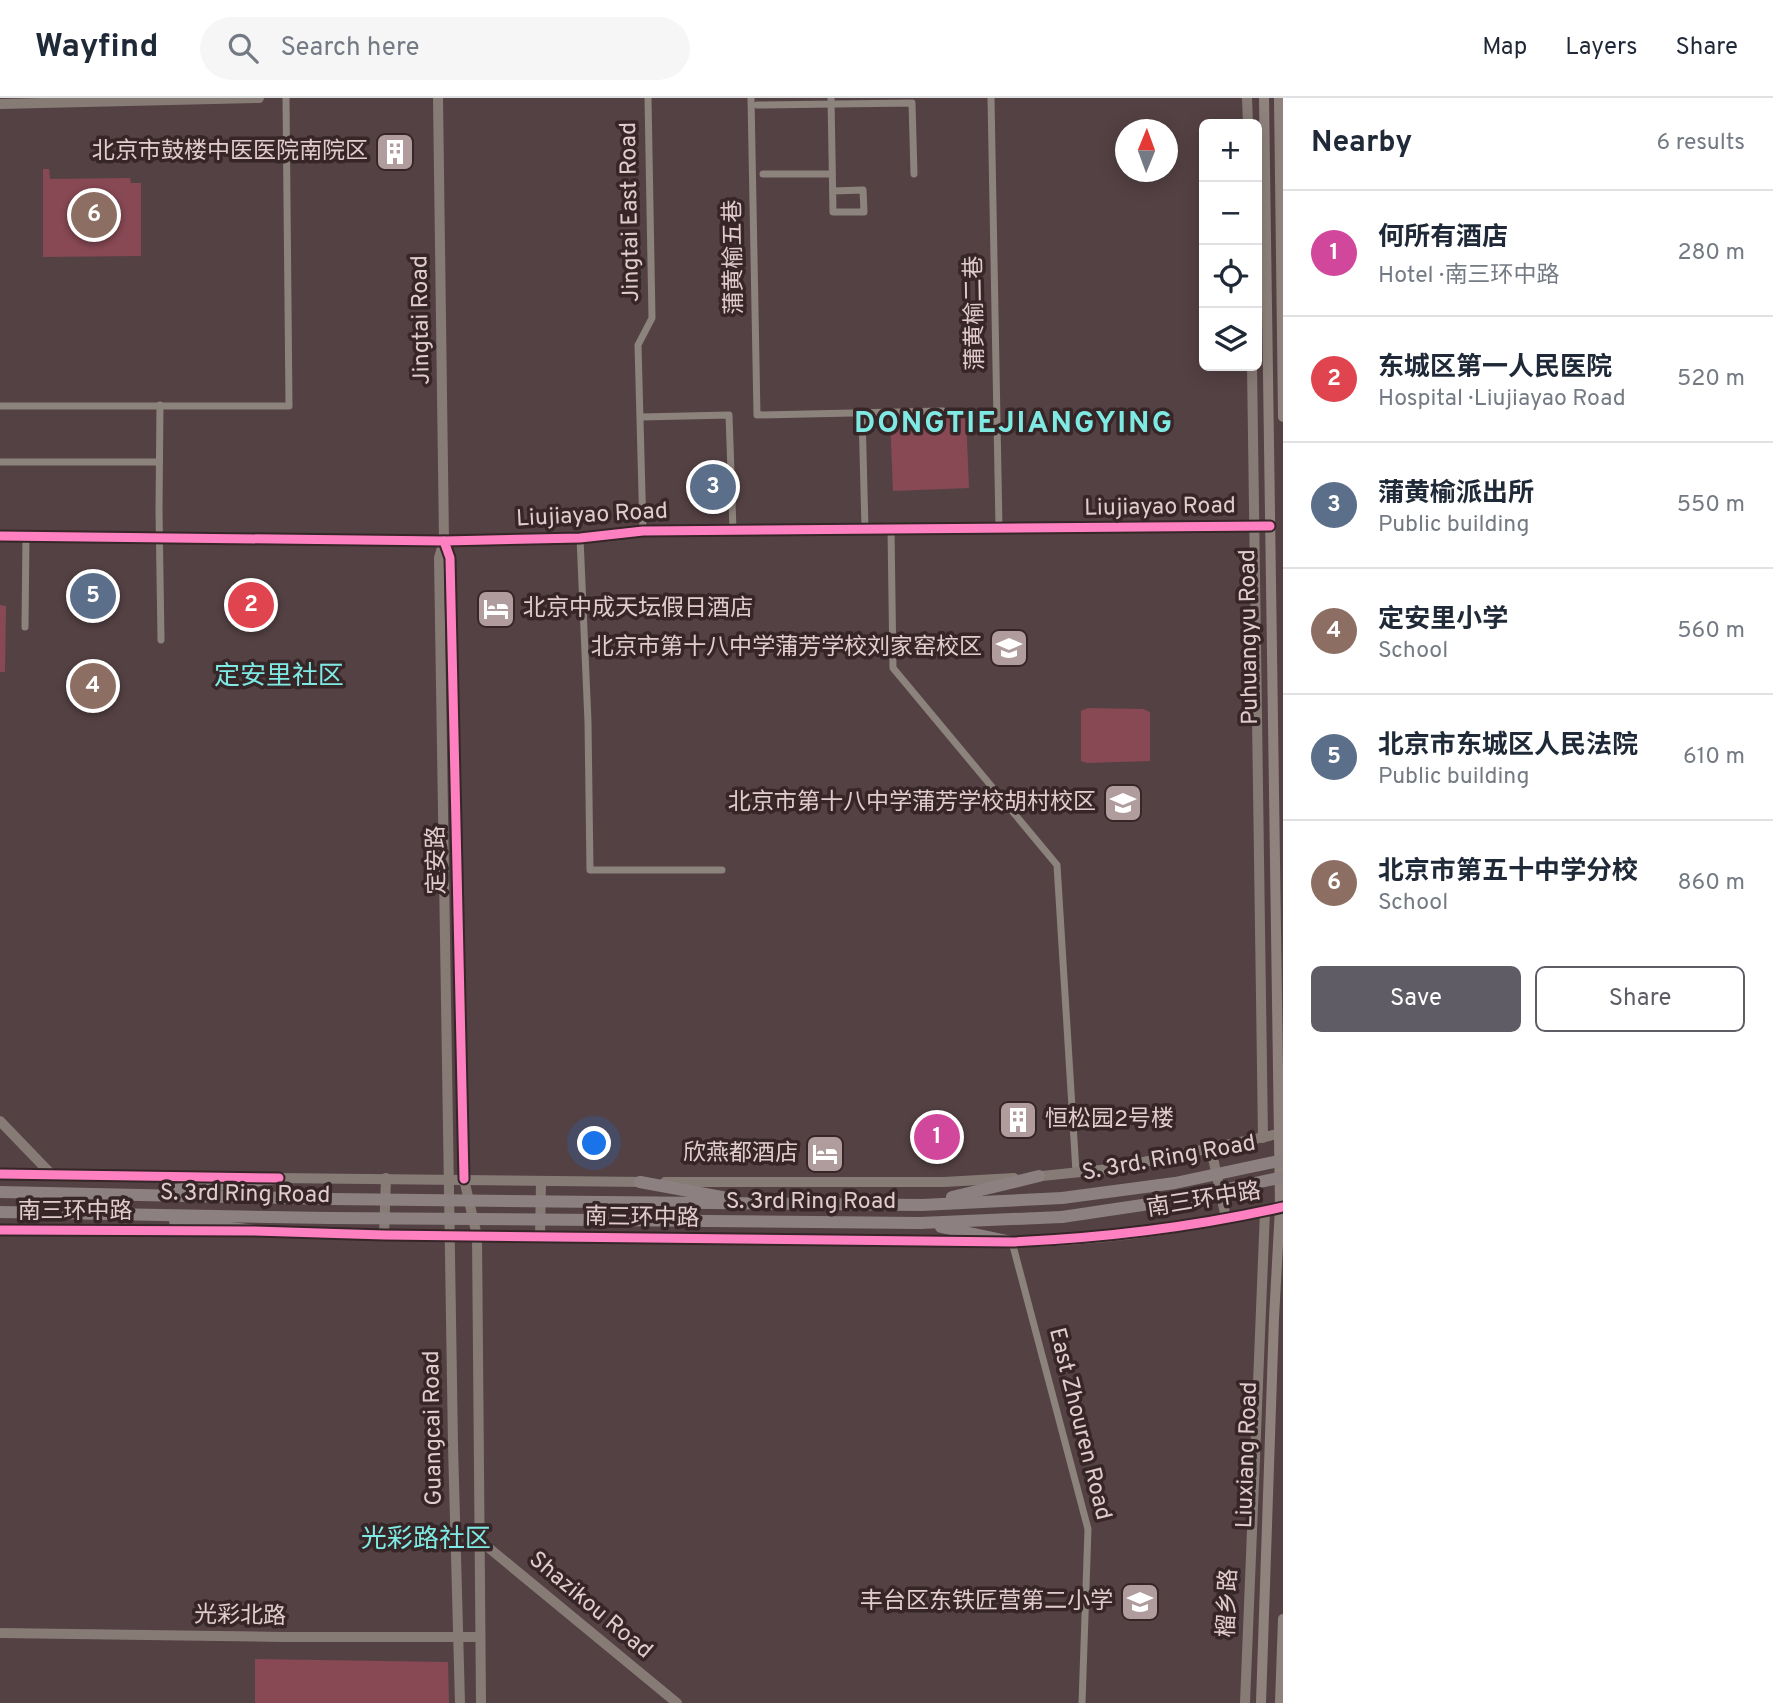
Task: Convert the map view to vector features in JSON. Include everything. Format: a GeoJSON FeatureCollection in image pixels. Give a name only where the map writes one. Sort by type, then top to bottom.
{"type":"FeatureCollection","features":[{"type":"Feature","properties":{"kind":"highway","name":"S. 3rd. Ring Road"},"geometry":{"type":"LineString","coordinates":[[1062,1198],[1175,1183],[1283,1160]]}},
{"type":"Feature","properties":{"kind":"highway"},"geometry":{"type":"LineString","coordinates":[[922,1205],[1039,1176]]}},
{"type":"Feature","properties":{"kind":"highway","name":"S. 3rd Ring Road"},"geometry":{"type":"LineString","coordinates":[[0,1212],[920,1223],[1062,1217],[1176,1200],[1283,1177]]}},
{"type":"Feature","properties":{"kind":"highway"},"geometry":{"type":"LineString","coordinates":[[123,1195],[279,1178]]}},
{"type":"Feature","properties":{"kind":"highway"},"geometry":{"type":"LineString","coordinates":[[640,1182],[766,1205]]}},
{"type":"Feature","properties":{"kind":"highway","name":"S. 3rd Ring Road"},"geometry":{"type":"LineString","coordinates":[[0,1192],[766,1205],[922,1205],[1062,1198]]}},
{"type":"Feature","properties":{"kind":"highway"},"geometry":{"type":"LineString","coordinates":[[109,1213],[255,1231]]}},
{"type":"Feature","properties":{"kind":"highway"},"geometry":{"type":"LineString","coordinates":[[920,1223],[1012,1242]]}},
{"type":"Feature","properties":{"kind":"main road","name":"Puhuangyu Road"},"geometry":{"type":"LineString","coordinates":[[1264,98],[1273,805],[1281,1134]]}},
{"type":"Feature","properties":{"kind":"main road"},"geometry":{"type":"LineString","coordinates":[[1279,98],[1283,417]]}},
{"type":"Feature","properties":{"kind":"main road","name":"Liuxiang Road"},"geometry":{"type":"LineString","coordinates":[[1261,1703],[1274,1318],[1282,1208],[1281,1134]]}},
{"type":"Feature","properties":{"kind":"main road"},"geometry":{"type":"LineString","coordinates":[[1280,1703],[1283,1619]]}},
{"type":"Feature","properties":{"kind":"street"},"geometry":{"type":"LineString","coordinates":[[0,104],[259,98]]}},
{"type":"Feature","properties":{"kind":"street"},"geometry":{"type":"LineString","coordinates":[[0,407],[289,406],[286,98]]}},
{"type":"Feature","properties":{"kind":"street","name":"Jingtai Road"},"geometry":{"type":"LineString","coordinates":[[438,98],[444,541]]}},
{"type":"Feature","properties":{"kind":"street","name":"Jingtai East Road"},"geometry":{"type":"LineString","coordinates":[[643,531],[638,345],[652,318],[648,98]]}},
{"type":"Feature","properties":{"kind":"street","name":"蒲黄榆五巷"},"geometry":{"type":"LineString","coordinates":[[751,98],[757,415],[862,413]]}},
{"type":"Feature","properties":{"kind":"street","name":"蒲黄榆二巷"},"geometry":{"type":"LineString","coordinates":[[991,98],[999,528]]}},
{"type":"Feature","properties":{"kind":"street"},"geometry":{"type":"LineString","coordinates":[[1247,98],[1248,119]]}},
{"type":"Feature","properties":{"kind":"street"},"geometry":{"type":"LineString","coordinates":[[831,101],[833,212],[864,212],[863,190],[833,191]]}},
{"type":"Feature","properties":{"kind":"street"},"geometry":{"type":"LineString","coordinates":[[757,105],[831,101],[912,103],[914,174]]}},
{"type":"Feature","properties":{"kind":"street"},"geometry":{"type":"LineString","coordinates":[[763,174],[832,174]]}},
{"type":"Feature","properties":{"kind":"street"},"geometry":{"type":"LineString","coordinates":[[1252,371],[1263,1138]]}},
{"type":"Feature","properties":{"kind":"street"},"geometry":{"type":"LineString","coordinates":[[160,405],[161,640]]}},
{"type":"Feature","properties":{"kind":"street"},"geometry":{"type":"LineString","coordinates":[[864,529],[862,413],[943,411]]}},
{"type":"Feature","properties":{"kind":"street"},"geometry":{"type":"LineString","coordinates":[[641,416],[729,415],[733,530]]}},
{"type":"Feature","properties":{"kind":"street"},"geometry":{"type":"LineString","coordinates":[[0,461],[159,462]]}},
{"type":"Feature","properties":{"kind":"street","name":"Liujiayao Road"},"geometry":{"type":"LineString","coordinates":[[0,536],[444,541],[580,538],[643,531],[1270,526]]}},
{"type":"Feature","properties":{"kind":"street"},"geometry":{"type":"LineString","coordinates":[[891,529],[893,668],[1057,865],[1076,1172]]}},
{"type":"Feature","properties":{"kind":"street"},"geometry":{"type":"LineString","coordinates":[[25,626],[26,536]]}},
{"type":"Feature","properties":{"kind":"street"},"geometry":{"type":"LineString","coordinates":[[580,538],[588,722],[590,870],[722,870]]}},
{"type":"Feature","properties":{"kind":"street","name":"定安路"},"geometry":{"type":"LineString","coordinates":[[444,541],[439,558],[450,1236]]}},
{"type":"Feature","properties":{"kind":"street","name":"定安路"},"geometry":{"type":"LineString","coordinates":[[444,541],[450,558],[464,1179],[477,1236]]}},
{"type":"Feature","properties":{"kind":"street"},"geometry":{"type":"LineString","coordinates":[[1258,817],[1273,805]]}},
{"type":"Feature","properties":{"kind":"street"},"geometry":{"type":"LineString","coordinates":[[0,1121],[52,1176]]}},
{"type":"Feature","properties":{"kind":"street","name":"南三环中路"},"geometry":{"type":"LineString","coordinates":[[0,1174],[640,1182],[944,1182],[1110,1169],[1281,1134]]}},
{"type":"Feature","properties":{"kind":"street"},"geometry":{"type":"LineString","coordinates":[[1210,1149],[1226,1218]]}},
{"type":"Feature","properties":{"kind":"street"},"geometry":{"type":"LineString","coordinates":[[384,1235],[386,1178]]}},
{"type":"Feature","properties":{"kind":"street"},"geometry":{"type":"LineString","coordinates":[[540,1237],[541,1181]]}},
{"type":"Feature","properties":{"kind":"street","name":"南三环中路"},"geometry":{"type":"LineString","coordinates":[[0,1230],[1012,1242],[1067,1240],[1141,1231],[1282,1208]]}},
{"type":"Feature","properties":{"kind":"street","name":"榴乡路"},"geometry":{"type":"LineString","coordinates":[[1245,1703],[1265,1211]]}},
{"type":"Feature","properties":{"kind":"street","name":"Guangcai Road"},"geometry":{"type":"LineString","coordinates":[[450,1236],[460,1703]]}},
{"type":"Feature","properties":{"kind":"street","name":"Guangcai Road"},"geometry":{"type":"LineString","coordinates":[[477,1236],[481,1703]]}},
{"type":"Feature","properties":{"kind":"street","name":"East Zhouren Road"},"geometry":{"type":"LineString","coordinates":[[1012,1242],[1088,1529],[1082,1703]]}},
{"type":"Feature","properties":{"kind":"street","name":"Shazikou Road"},"geometry":{"type":"LineString","coordinates":[[478,1539],[677,1703]]}},
{"type":"Feature","properties":{"kind":"street","name":"光彩北路"},"geometry":{"type":"LineString","coordinates":[[0,1633],[480,1637]]}},
{"type":"Feature","properties":{"kind":"shaded area"},"geometry":{"type":"Polygon","coordinates":[[[43,169],[49,169],[50,179],[130,178],[131,183],[141,183],[141,256],[43,257],[43,169]]]}},
{"type":"Feature","properties":{"kind":"shaded area"},"geometry":{"type":"Polygon","coordinates":[[[966,416],[969,488],[893,491],[890,419],[966,416]]]}},
{"type":"Feature","properties":{"kind":"shaded area"},"geometry":{"type":"Polygon","coordinates":[[[0,605],[6,606],[5,672],[0,672],[0,605]]]}},
{"type":"Feature","properties":{"kind":"shaded area"},"geometry":{"type":"Polygon","coordinates":[[[1088,708],[1143,709],[1150,712],[1150,761],[1081,761],[1081,711],[1088,708]]]}},
{"type":"Feature","properties":{"kind":"shaded area"},"geometry":{"type":"Polygon","coordinates":[[[255,1659],[448,1662],[449,1703],[255,1703],[255,1659]]]}},
{"type":"Feature","properties":{"kind":"cycle path"},"geometry":{"type":"LineString","coordinates":[[0,536],[444,541],[580,538],[643,531],[1270,526]]}},
{"type":"Feature","properties":{"kind":"cycle path"},"geometry":{"type":"LineString","coordinates":[[444,541],[450,558],[464,1179]]}},
{"type":"Feature","properties":{"kind":"cycle path"},"geometry":{"type":"LineString","coordinates":[[0,1174],[279,1178]]}},
{"type":"Feature","properties":{"kind":"cycle path"},"geometry":{"type":"LineString","coordinates":[[0,1230],[1012,1242],[1148,1230],[1283,1207]]}},
{"type":"Feature","properties":{"kind":"place","name":"北京市鼓楼中医医院南院区"},"geometry":{"type":"Point","coordinates":[395,152]}},
{"type":"Feature","properties":{"kind":"place","name":"北京市第五十中学分校"},"geometry":{"type":"Point","coordinates":[94,215]}},
{"type":"Feature","properties":{"kind":"place","name":"蒲黄榆派出所"},"geometry":{"type":"Point","coordinates":[713,487]}},
{"type":"Feature","properties":{"kind":"place","name":"北京市东城区人民法院"},"geometry":{"type":"Point","coordinates":[93,596]}},
{"type":"Feature","properties":{"kind":"place","name":"东城区第一人民医院"},"geometry":{"type":"Point","coordinates":[251,605]}},
{"type":"Feature","properties":{"kind":"place","name":"北京中成天坛假日酒店"},"geometry":{"type":"Point","coordinates":[496,609]}},
{"type":"Feature","properties":{"kind":"place","name":"北京市第十八中学蒲芳学校刘家窑校区"},"geometry":{"type":"Point","coordinates":[1009,648]}},
{"type":"Feature","properties":{"kind":"place","name":"定安里小学"},"geometry":{"type":"Point","coordinates":[93,686]}},
{"type":"Feature","properties":{"kind":"place","name":"北京市第十八中学蒲芳学校胡村校区"},"geometry":{"type":"Point","coordinates":[1123,803]}},
{"type":"Feature","properties":{"kind":"place","name":"恒松园2号楼"},"geometry":{"type":"Point","coordinates":[1018,1120]}},
{"type":"Feature","properties":{"kind":"place","name":"何所有酒店"},"geometry":{"type":"Point","coordinates":[937,1137]}},
{"type":"Feature","properties":{"kind":"place","name":"欣燕都酒店"},"geometry":{"type":"Point","coordinates":[825,1154]}},
{"type":"Feature","properties":{"kind":"place","name":"丰台区东铁匠营第二小学"},"geometry":{"type":"Point","coordinates":[1140,1602]}},
{"type":"Feature","properties":{"kind":"district","name":"DONGTIEJIANGYING"},"geometry":{"type":"Point","coordinates":[1014,424]}},
{"type":"Feature","properties":{"kind":"district","name":"定安里社区"},"geometry":{"type":"Point","coordinates":[279,677]}},
{"type":"Feature","properties":{"kind":"district","name":"光彩路社区"},"geometry":{"type":"Point","coordinates":[426,1540]}}]}
